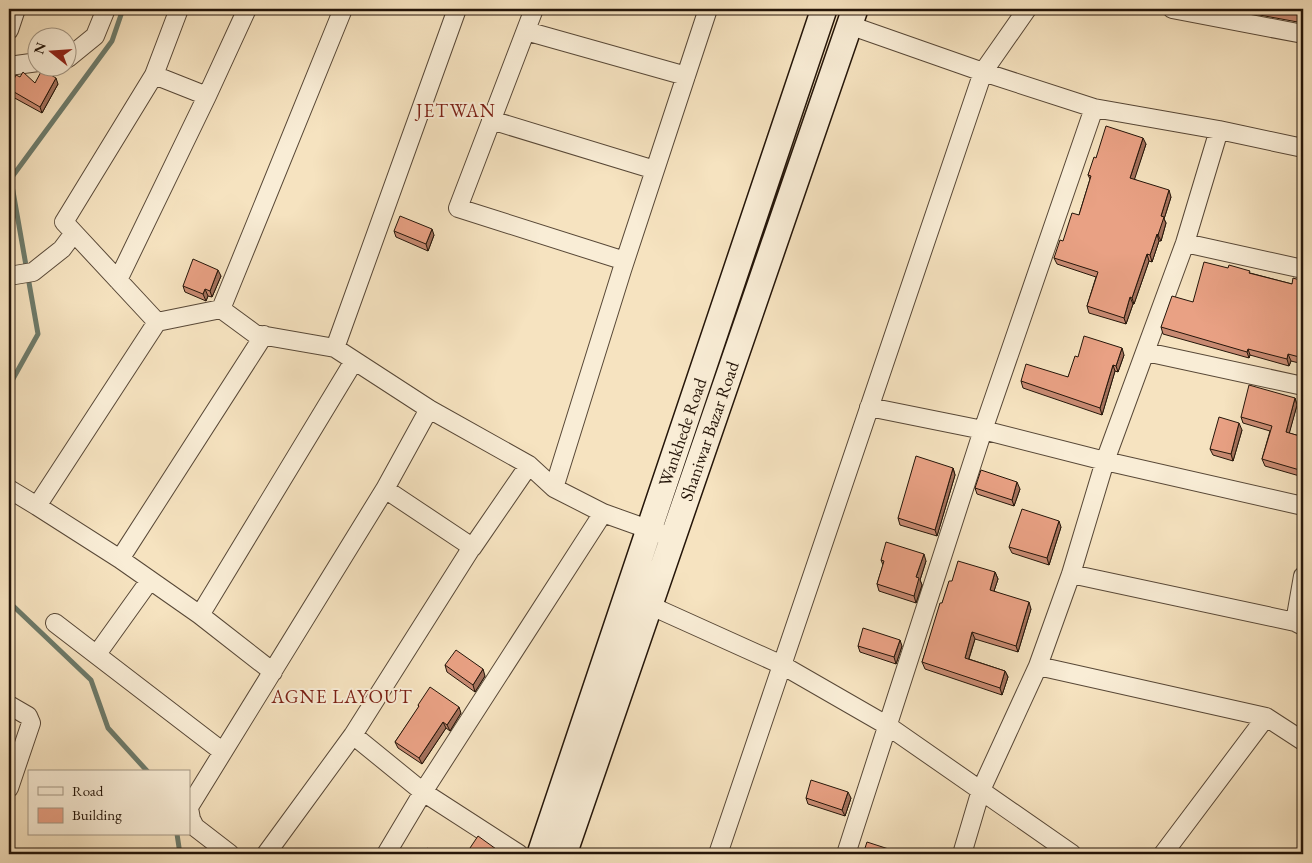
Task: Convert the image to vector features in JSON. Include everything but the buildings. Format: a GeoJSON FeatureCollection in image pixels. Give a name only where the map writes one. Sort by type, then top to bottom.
{"type":"FeatureCollection","features":[{"type":"Feature","properties":{"kind":"main road","name":"Wankhede Road"},"geometry":{"type":"LineString","coordinates":[[540,854],[824,9]]}},
{"type":"Feature","properties":{"kind":"main road","name":"Shaniwar Bazar Road"},"geometry":{"type":"LineString","coordinates":[[564,854],[852,17]]}},
{"type":"Feature","properties":{"kind":"street"},"geometry":{"type":"LineString","coordinates":[[9,30],[16,9]]}},
{"type":"Feature","properties":{"kind":"street"},"geometry":{"type":"LineString","coordinates":[[78,50],[96,36],[106,9]]}},
{"type":"Feature","properties":{"kind":"street"},"geometry":{"type":"LineString","coordinates":[[157,322],[64,222],[154,75],[179,9]]}},
{"type":"Feature","properties":{"kind":"street"},"geometry":{"type":"LineString","coordinates":[[118,280],[247,9]]}},
{"type":"Feature","properties":{"kind":"street"},"geometry":{"type":"LineString","coordinates":[[221,309],[344,9]]}},
{"type":"Feature","properties":{"kind":"street"},"geometry":{"type":"LineString","coordinates":[[335,348],[457,9]]}},
{"type":"Feature","properties":{"kind":"street"},"geometry":{"type":"LineString","coordinates":[[534,9],[458,208],[625,261]]}},
{"type":"Feature","properties":{"kind":"street"},"geometry":{"type":"LineString","coordinates":[[554,488],[625,261],[708,9]]}},
{"type":"Feature","properties":{"kind":"street"},"geometry":{"type":"LineString","coordinates":[[718,854],[983,72],[1026,9]]}},
{"type":"Feature","properties":{"kind":"street"},"geometry":{"type":"LineString","coordinates":[[1172,9],[1303,34]]}},
{"type":"Feature","properties":{"kind":"street"},"geometry":{"type":"LineString","coordinates":[[852,17],[983,72],[1094,108],[1219,130],[1303,148]]}},
{"type":"Feature","properties":{"kind":"street"},"geometry":{"type":"LineString","coordinates":[[526,32],[686,76]]}},
{"type":"Feature","properties":{"kind":"street"},"geometry":{"type":"LineString","coordinates":[[9,66],[28,63]]}},
{"type":"Feature","properties":{"kind":"street"},"geometry":{"type":"LineString","coordinates":[[154,75],[207,96]]}},
{"type":"Feature","properties":{"kind":"street"},"geometry":{"type":"LineString","coordinates":[[846,854],[983,430],[1094,108]]}},
{"type":"Feature","properties":{"kind":"street"},"geometry":{"type":"LineString","coordinates":[[491,120],[655,170]]}},
{"type":"Feature","properties":{"kind":"street"},"geometry":{"type":"LineString","coordinates":[[962,854],[981,790],[1038,666],[1106,461],[1185,243],[1219,130]]}},
{"type":"Feature","properties":{"kind":"street"},"geometry":{"type":"LineString","coordinates":[[9,276],[33,272],[62,249],[74,233]]}},
{"type":"Feature","properties":{"kind":"street"},"geometry":{"type":"LineString","coordinates":[[1185,243],[1303,269]]}},
{"type":"Feature","properties":{"kind":"street"},"geometry":{"type":"LineString","coordinates":[[37,506],[157,322],[221,309],[255,334],[335,348],[429,409],[529,465],[554,488],[603,513],[672,538]]}},
{"type":"Feature","properties":{"kind":"street"},"geometry":{"type":"LineString","coordinates":[[120,559],[264,335]]}},
{"type":"Feature","properties":{"kind":"street"},"geometry":{"type":"LineString","coordinates":[[1146,352],[1303,386]]}},
{"type":"Feature","properties":{"kind":"street"},"geometry":{"type":"LineString","coordinates":[[200,615],[354,361]]}},
{"type":"Feature","properties":{"kind":"street"},"geometry":{"type":"LineString","coordinates":[[870,407],[983,430],[1106,461],[1303,506]]}},
{"type":"Feature","properties":{"kind":"street"},"geometry":{"type":"LineString","coordinates":[[190,805],[385,489],[429,409]]}},
{"type":"Feature","properties":{"kind":"street"},"geometry":{"type":"LineString","coordinates":[[266,854],[353,735],[472,548],[529,465]]}},
{"type":"Feature","properties":{"kind":"street"},"geometry":{"type":"LineString","coordinates":[[9,488],[120,559],[200,615],[273,672]]}},
{"type":"Feature","properties":{"kind":"street"},"geometry":{"type":"LineString","coordinates":[[385,489],[472,548]]}},
{"type":"Feature","properties":{"kind":"street"},"geometry":{"type":"LineString","coordinates":[[386,854],[423,792],[603,513]]}},
{"type":"Feature","properties":{"kind":"street"},"geometry":{"type":"LineString","coordinates":[[1070,574],[1299,624],[1303,576]]}},
{"type":"Feature","properties":{"kind":"street"},"geometry":{"type":"LineString","coordinates":[[97,654],[150,580]]}},
{"type":"Feature","properties":{"kind":"street"},"geometry":{"type":"LineString","coordinates":[[650,605],[782,665],[888,726],[1072,854]]}},
{"type":"Feature","properties":{"kind":"street"},"geometry":{"type":"LineString","coordinates":[[55,623],[223,752]]}},
{"type":"Feature","properties":{"kind":"street"},"geometry":{"type":"LineString","coordinates":[[1038,666],[1266,717],[1303,741]]}},
{"type":"Feature","properties":{"kind":"street"},"geometry":{"type":"LineString","coordinates":[[9,705],[28,716],[31,723],[9,788]]}},
{"type":"Feature","properties":{"kind":"street"},"geometry":{"type":"LineString","coordinates":[[1163,854],[1266,717]]}},
{"type":"Feature","properties":{"kind":"street"},"geometry":{"type":"LineString","coordinates":[[353,735],[423,792],[520,854]]}},
{"type":"Feature","properties":{"kind":"street"},"geometry":{"type":"LineString","coordinates":[[190,819],[195,827],[230,854]]}},
{"type":"Feature","properties":{"kind":"waterway"},"geometry":{"type":"LineString","coordinates":[[9,181],[112,41],[123,9]]}},
{"type":"Feature","properties":{"kind":"waterway"},"geometry":{"type":"LineString","coordinates":[[9,386],[38,334],[11,180]]}},
{"type":"Feature","properties":{"kind":"waterway"},"geometry":{"type":"LineString","coordinates":[[9,602],[91,680],[108,728],[146,770]]}},
{"type":"Feature","properties":{"kind":"waterway"},"geometry":{"type":"LineString","coordinates":[[177,836],[180,854]]}},
{"type":"Feature","properties":{"kind":"district","name":"JETWAN"},"geometry":{"type":"Point","coordinates":[456,110]}},
{"type":"Feature","properties":{"kind":"district","name":"AGNE LAYOUT"},"geometry":{"type":"Point","coordinates":[342,696]}}]}
